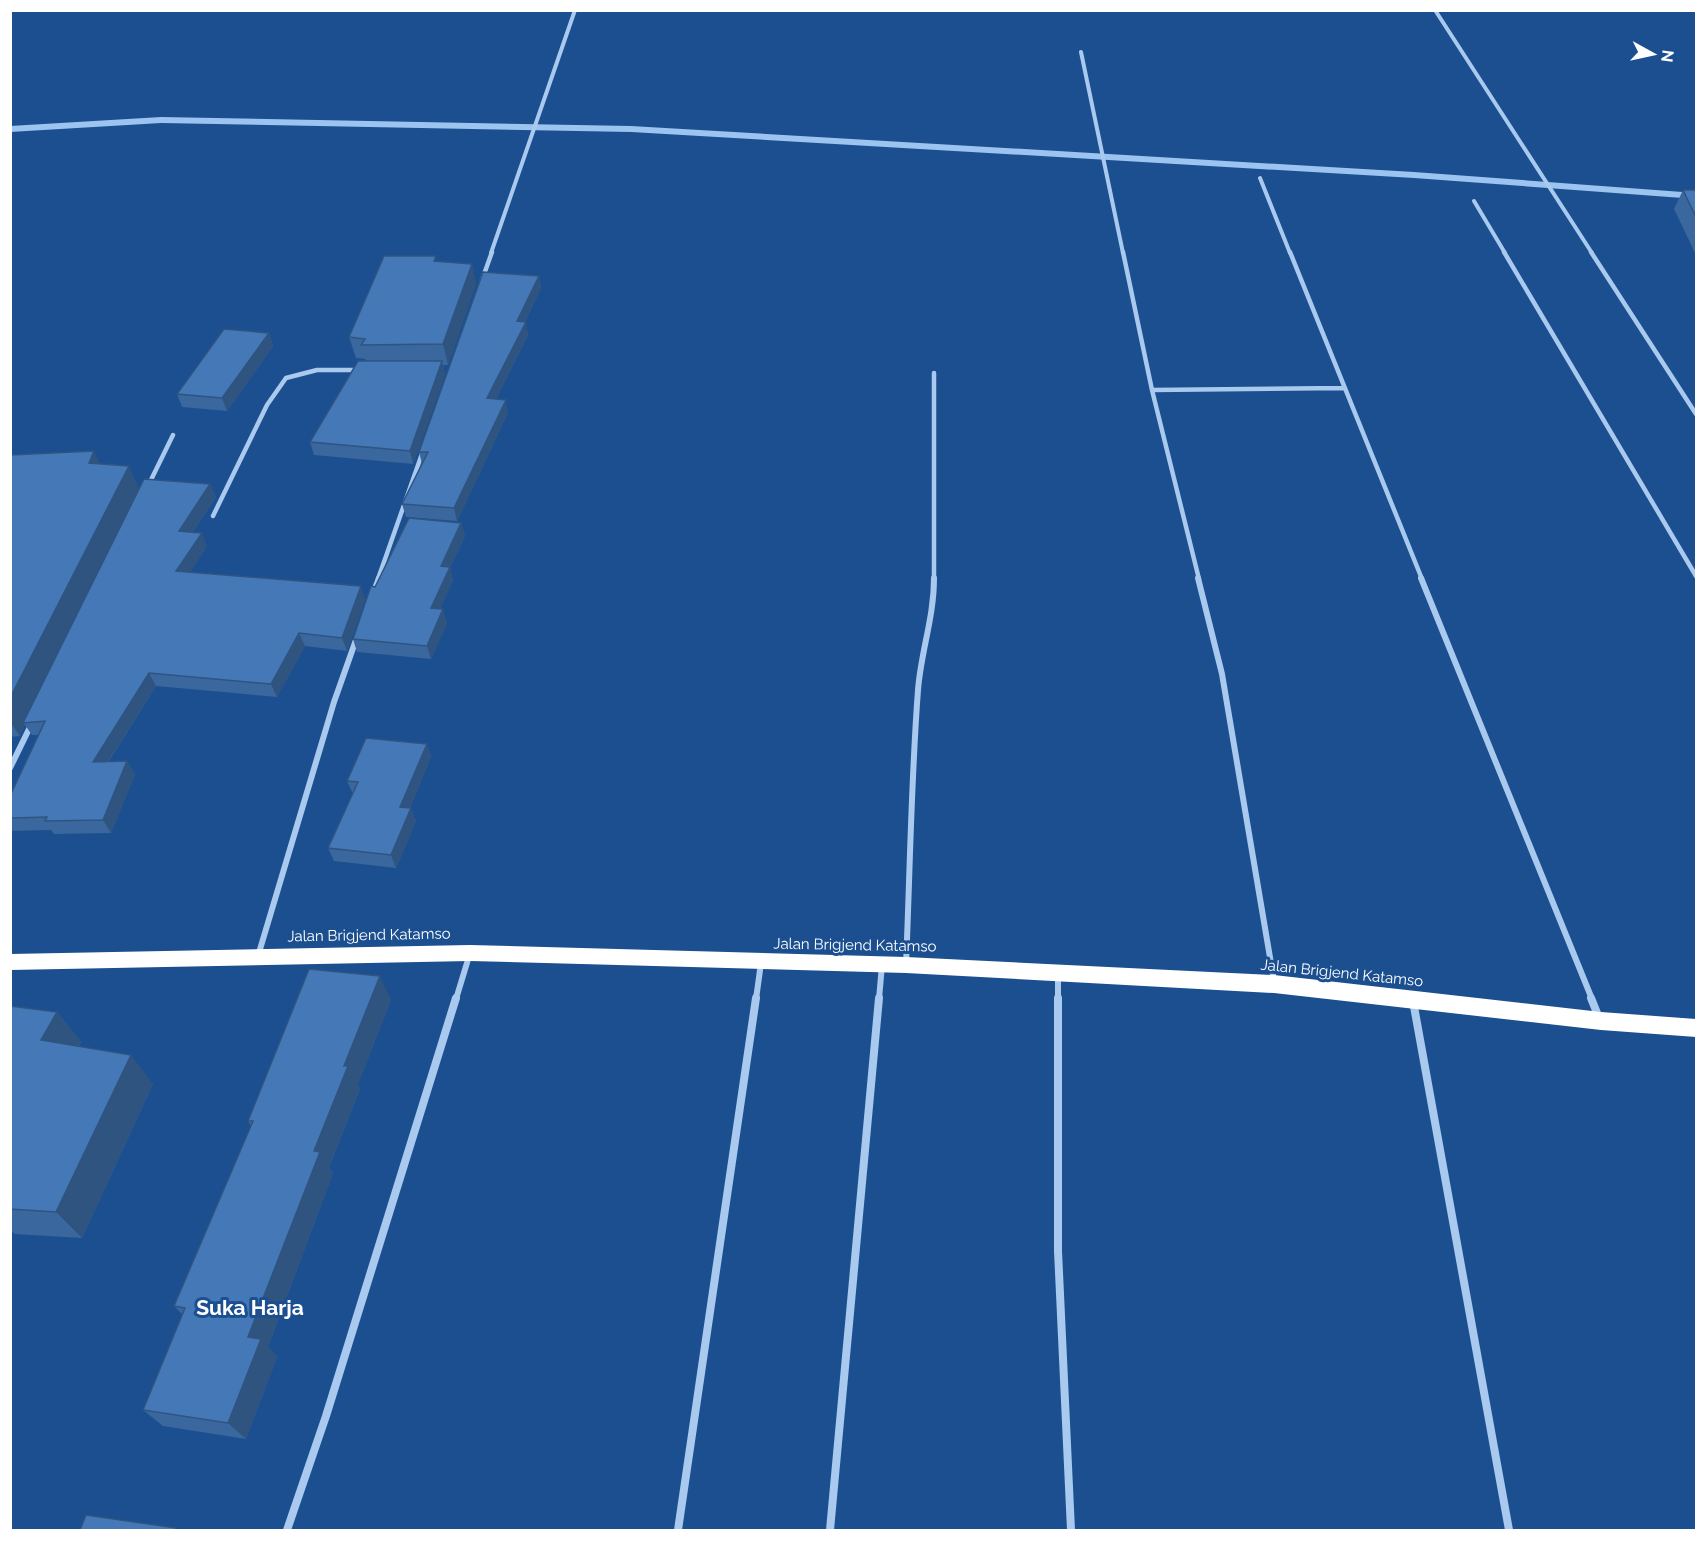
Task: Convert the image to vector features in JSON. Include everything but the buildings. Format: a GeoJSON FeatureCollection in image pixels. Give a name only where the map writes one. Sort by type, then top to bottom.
{"type":"FeatureCollection","features":[{"type":"Feature","properties":{"kind":"highway","name":"Jalan Brigjend Katamso"},"geometry":{"type":"LineString","coordinates":[[10,963],[470,953],[882,964],[1274,984],[1600,1021],[1696,1028]]}},
{"type":"Feature","properties":{"kind":"street"},"geometry":{"type":"LineString","coordinates":[[482,282],[575,10]]}},
{"type":"Feature","properties":{"kind":"street"},"geometry":{"type":"LineString","coordinates":[[1435,10],[1696,414]]}},
{"type":"Feature","properties":{"kind":"street"},"geometry":{"type":"LineString","coordinates":[[1081,52],[1102,164],[1152,390],[1222,674],[1274,984]]}},
{"type":"Feature","properties":{"kind":"street"},"geometry":{"type":"LineString","coordinates":[[1260,178],[1600,1021]]}},
{"type":"Feature","properties":{"kind":"street"},"geometry":{"type":"LineString","coordinates":[[1474,201],[1696,576]]}},
{"type":"Feature","properties":{"kind":"street"},"geometry":{"type":"LineString","coordinates":[[213,516],[267,405],[286,378],[317,370],[363,370]]}},
{"type":"Feature","properties":{"kind":"street"},"geometry":{"type":"LineString","coordinates":[[906,965],[919,681],[934,608],[934,373]]}},
{"type":"Feature","properties":{"kind":"street"},"geometry":{"type":"LineString","coordinates":[[1152,390],[1344,388]]}},
{"type":"Feature","properties":{"kind":"street"},"geometry":{"type":"LineString","coordinates":[[148,487],[173,435]]}},
{"type":"Feature","properties":{"kind":"street"},"geometry":{"type":"LineString","coordinates":[[370,602],[425,447]]}},
{"type":"Feature","properties":{"kind":"street"},"geometry":{"type":"LineString","coordinates":[[258,956],[334,702],[358,635]]}},
{"type":"Feature","properties":{"kind":"street"},"geometry":{"type":"LineString","coordinates":[[10,768],[36,715]]}},
{"type":"Feature","properties":{"kind":"street"},"geometry":{"type":"LineString","coordinates":[[287,1530],[326,1416],[470,953]]}},
{"type":"Feature","properties":{"kind":"street"},"geometry":{"type":"LineString","coordinates":[[678,1530],[762,962]]}},
{"type":"Feature","properties":{"kind":"street"},"geometry":{"type":"LineString","coordinates":[[830,1530],[882,964]]}},
{"type":"Feature","properties":{"kind":"street"},"geometry":{"type":"LineString","coordinates":[[1058,972],[1058,1251],[1071,1530]]}},
{"type":"Feature","properties":{"kind":"street"},"geometry":{"type":"LineString","coordinates":[[1413,1001],[1509,1530]]}},
{"type":"Feature","properties":{"kind":"waterway"},"geometry":{"type":"LineString","coordinates":[[10,129],[161,120],[631,129],[1414,175],[1696,196]]}},
{"type":"Feature","properties":{"kind":"district","name":"Suka Harja"},"geometry":{"type":"Point","coordinates":[250,1307]}}]}
